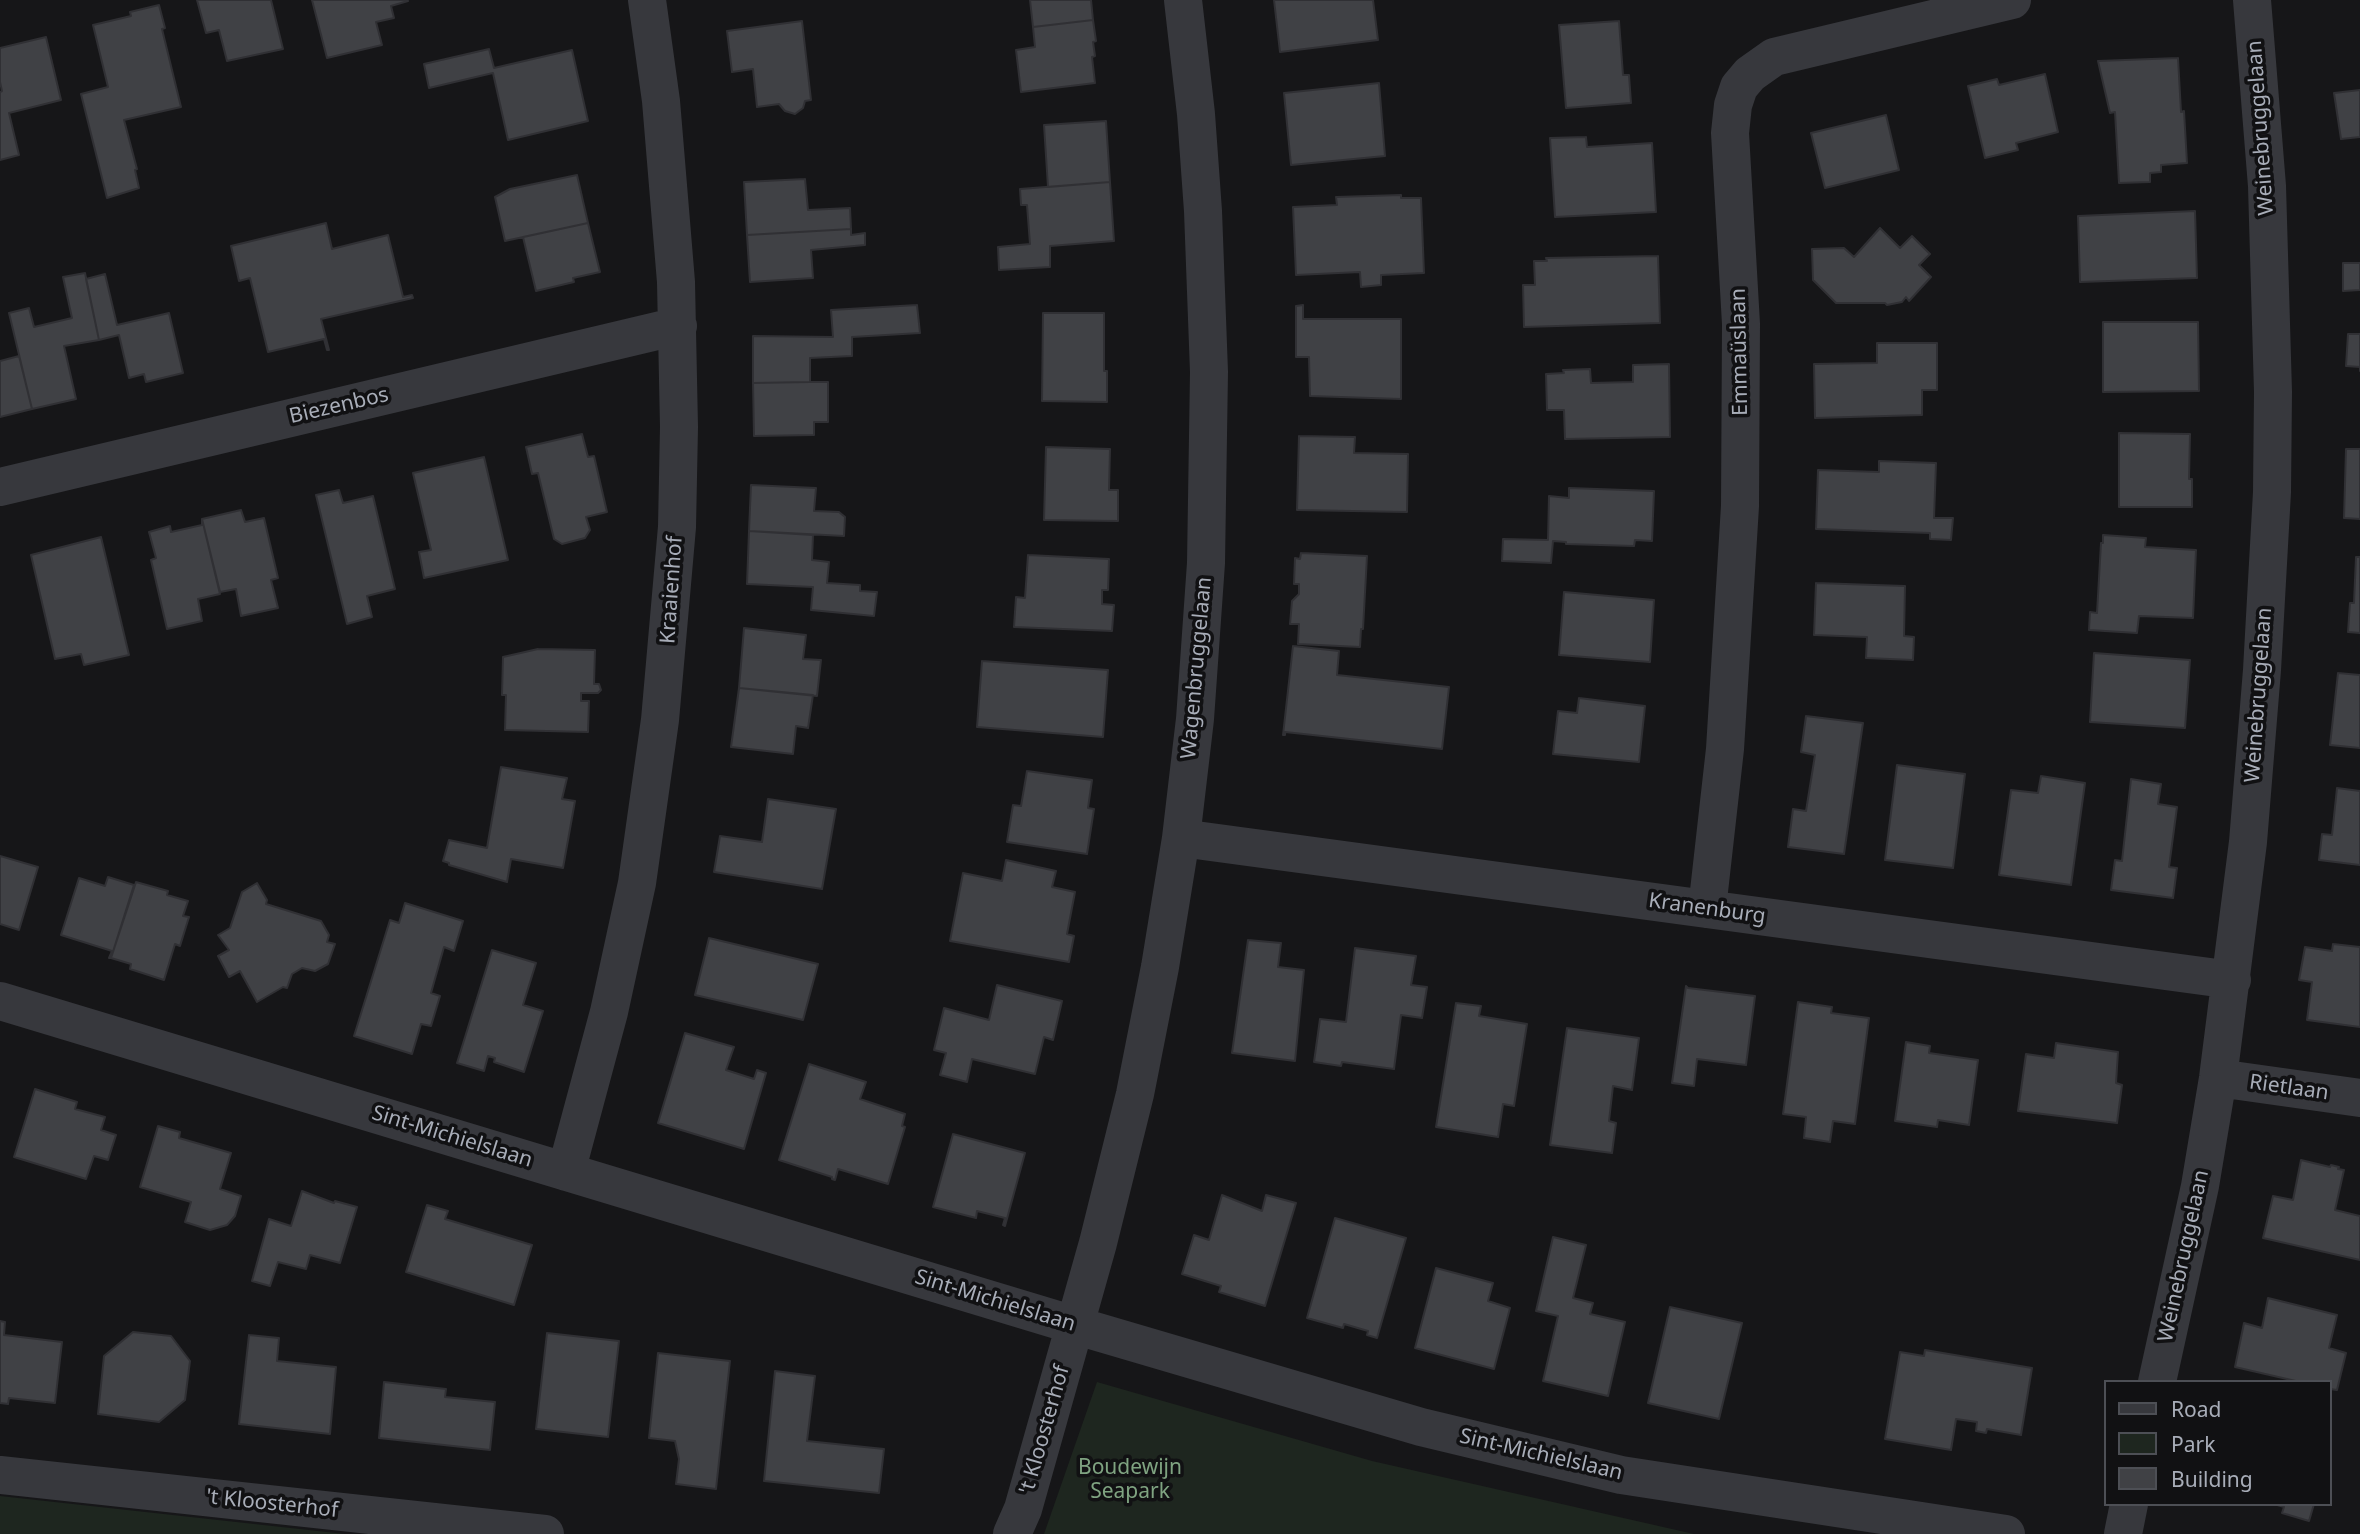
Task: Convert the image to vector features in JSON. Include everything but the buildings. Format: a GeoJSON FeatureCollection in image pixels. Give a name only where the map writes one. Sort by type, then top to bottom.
{"type":"FeatureCollection","features":[{"type":"Feature","properties":{"kind":"street","name":"Kraaienhof"},"geometry":{"type":"LineString","coordinates":[[566,1172],[609,1012],[646,826],[669,636],[677,527],[678,326],[669,187],[647,0]]}},
{"type":"Feature","properties":{"kind":"street","name":"Wagenbruggelaan"},"geometry":{"type":"LineString","coordinates":[[1074,1325],[1120,1160],[1160,967],[1181,838],[1202,630],[1209,397],[1208,309],[1196,114],[1183,0]]}},
{"type":"Feature","properties":{"kind":"street","name":"Emmaüslaan"},"geometry":{"type":"LineString","coordinates":[[1707,909],[1725,749],[1740,506],[1741,324],[1730,133],[1732,105],[1739,87],[1750,74],[1774,57],[2012,0]]}},
{"type":"Feature","properties":{"kind":"street","name":"Weinebruggelaan"},"geometry":{"type":"LineString","coordinates":[[2157,1380],[2200,1186],[2218,1079],[2232,980],[2256,762],[2272,492],[2273,392],[2267,186],[2252,0]]}},
{"type":"Feature","properties":{"kind":"street","name":"Biezenbos"},"geometry":{"type":"LineString","coordinates":[[0,486],[678,326]]}},
{"type":"Feature","properties":{"kind":"street","name":"Kranenburg"},"geometry":{"type":"LineString","coordinates":[[1181,838],[2232,980]]}},
{"type":"Feature","properties":{"kind":"street","name":"Sint-Michielslaan"},"geometry":{"type":"LineString","coordinates":[[0,1001],[1421,1427],[1621,1475],[2006,1534]]}},
{"type":"Feature","properties":{"kind":"street","name":"Rietlaan"},"geometry":{"type":"LineString","coordinates":[[2218,1079],[2360,1097]]}},
{"type":"Feature","properties":{"kind":"street","name":"'t Kloosterhof"},"geometry":{"type":"LineString","coordinates":[[1012,1534],[1023,1509],[1074,1325]]}},
{"type":"Feature","properties":{"kind":"street","name":"'t Kloosterhof"},"geometry":{"type":"LineString","coordinates":[[0,1475],[545,1534]]}},
{"type":"Feature","properties":{"kind":"street"},"geometry":{"type":"LineString","coordinates":[[2123,1534],[2129,1506]]}},
{"type":"Feature","properties":{"kind":"green space","name":"Boudewijn Seapark"},"geometry":{"type":"Polygon","coordinates":[[[1097,1382],[1372,1461],[1694,1534],[1044,1534],[1097,1382]]]}},
{"type":"Feature","properties":{"kind":"green space"},"geometry":{"type":"Polygon","coordinates":[[[0,1496],[345,1534],[0,1534],[0,1496]]]}}]}
